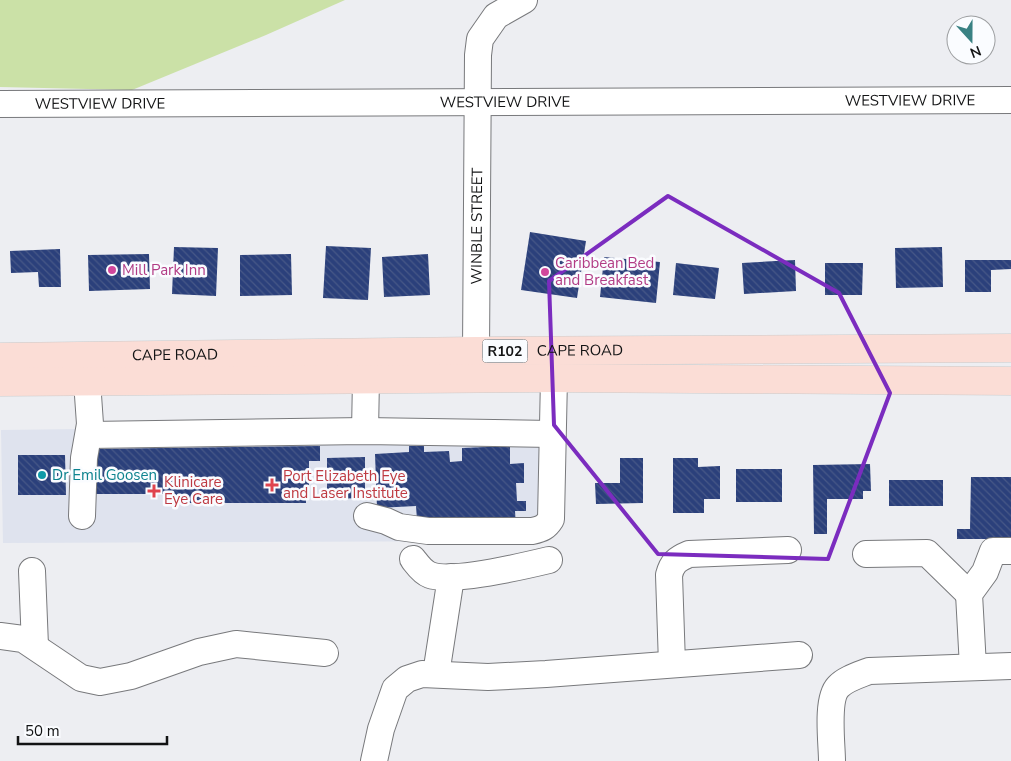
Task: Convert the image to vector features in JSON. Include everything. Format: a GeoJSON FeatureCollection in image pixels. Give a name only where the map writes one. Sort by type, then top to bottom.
{"type":"FeatureCollection","features":[{"type":"Feature","properties":{"kind":"main road","name":"CAPE ROAD"},"geometry":{"type":"LineString","coordinates":[[0,357],[476,351],[1011,348]]}},
{"type":"Feature","properties":{"kind":"main road","name":"CAPE ROAD"},"geometry":{"type":"LineString","coordinates":[[0,382],[554,378],[1011,381]]}},
{"type":"Feature","properties":{"kind":"street","name":"WINBLE STREET"},"geometry":{"type":"LineString","coordinates":[[476,351],[478,56],[480,39],[496,16],[524,0]]}},
{"type":"Feature","properties":{"kind":"street","name":"WESTVIEW DRIVE"},"geometry":{"type":"LineString","coordinates":[[0,104],[1011,100]]}},
{"type":"Feature","properties":{"kind":"street"},"geometry":{"type":"LineString","coordinates":[[367,516],[428,532],[532,531],[541,530],[547,526],[551,519],[554,378]]}},
{"type":"Feature","properties":{"kind":"street"},"geometry":{"type":"LineString","coordinates":[[365,431],[366,379]]}},
{"type":"Feature","properties":{"kind":"street"},"geometry":{"type":"LineString","coordinates":[[82,516],[84,458],[90,424],[87,381]]}},
{"type":"Feature","properties":{"kind":"street"},"geometry":{"type":"LineString","coordinates":[[89,435],[365,431],[552,434]]}},
{"type":"Feature","properties":{"kind":"street"},"geometry":{"type":"LineString","coordinates":[[672,664],[668,575],[677,559],[689,554],[788,550]]}},
{"type":"Feature","properties":{"kind":"street"},"geometry":{"type":"LineString","coordinates":[[973,667],[969,594],[985,572],[994,551],[1011,551]]}},
{"type":"Feature","properties":{"kind":"street"},"geometry":{"type":"LineString","coordinates":[[866,554],[927,552],[969,594]]}},
{"type":"Feature","properties":{"kind":"street"},"geometry":{"type":"LineString","coordinates":[[413,559],[421,569],[430,575],[452,577],[494,572],[549,560]]}},
{"type":"Feature","properties":{"kind":"street"},"geometry":{"type":"LineString","coordinates":[[32,571],[35,646]]}},
{"type":"Feature","properties":{"kind":"street"},"geometry":{"type":"LineString","coordinates":[[436,674],[452,577]]}},
{"type":"Feature","properties":{"kind":"street"},"geometry":{"type":"LineString","coordinates":[[0,636],[23,639],[81,678],[100,682],[132,676],[199,652],[236,644],[325,653]]}},
{"type":"Feature","properties":{"kind":"street"},"geometry":{"type":"LineString","coordinates":[[374,761],[381,729],[395,689],[407,679],[422,674],[488,677],[799,655]]}},
{"type":"Feature","properties":{"kind":"street"},"geometry":{"type":"LineString","coordinates":[[832,761],[831,699],[838,687],[850,678],[869,671],[1011,666]]}},
{"type":"Feature","properties":{"kind":"highlighted area"},"geometry":{"type":"Polygon","coordinates":[[[668,196],[839,293],[890,393],[828,559],[658,554],[554,425],[549,281],[668,196]]]}},
{"type":"Feature","properties":{"kind":"shaded area","name":"Port Elizabeth Eye and Laser Institute"},"geometry":{"type":"Polygon","coordinates":[[[541,423],[543,541],[3,543],[1,430],[541,423]]]}},
{"type":"Feature","properties":{"kind":"green space"},"geometry":{"type":"Polygon","coordinates":[[[0,0],[345,0],[132,90],[0,87],[0,0]]]}},
{"type":"Feature","properties":{"kind":"building"},"geometry":{"type":"Polygon","coordinates":[[[530,232],[586,241],[577,298],[521,290],[530,232]]]}},
{"type":"Feature","properties":{"kind":"building"},"geometry":{"type":"Polygon","coordinates":[[[326,246],[371,248],[368,300],[323,298],[326,246]]]}},
{"type":"Feature","properties":{"kind":"building"},"geometry":{"type":"Polygon","coordinates":[[[174,247],[218,248],[216,296],[172,294],[174,247]]]}},
{"type":"Feature","properties":{"kind":"building"},"geometry":{"type":"Polygon","coordinates":[[[942,247],[943,287],[896,288],[895,248],[942,247]]]}},
{"type":"Feature","properties":{"kind":"building"},"geometry":{"type":"Polygon","coordinates":[[[60,249],[61,287],[39,287],[38,272],[11,273],[10,251],[60,249]]]}},
{"type":"Feature","properties":{"kind":"building"},"geometry":{"type":"Polygon","coordinates":[[[149,254],[150,289],[89,291],[88,255],[149,254]]]}},
{"type":"Feature","properties":{"kind":"building"},"geometry":{"type":"Polygon","coordinates":[[[291,254],[292,295],[240,296],[240,255],[291,254]]]}},
{"type":"Feature","properties":{"kind":"building"},"geometry":{"type":"Polygon","coordinates":[[[428,254],[430,295],[384,297],[382,257],[428,254]]]}},
{"type":"Feature","properties":{"kind":"building"},"geometry":{"type":"Polygon","coordinates":[[[604,257],[660,262],[656,303],[600,297],[604,257]]]}},
{"type":"Feature","properties":{"kind":"building"},"geometry":{"type":"Polygon","coordinates":[[[795,260],[796,291],[744,294],[742,263],[795,260]]]}},
{"type":"Feature","properties":{"kind":"building"},"geometry":{"type":"Polygon","coordinates":[[[965,260],[1011,260],[1011,269],[991,270],[991,292],[965,292],[965,260]]]}},
{"type":"Feature","properties":{"kind":"building"},"geometry":{"type":"Polygon","coordinates":[[[676,263],[719,268],[715,299],[673,295],[676,263]]]}},
{"type":"Feature","properties":{"kind":"building"},"geometry":{"type":"Polygon","coordinates":[[[825,263],[863,263],[862,295],[825,295],[825,263]]]}},
{"type":"Feature","properties":{"kind":"building"},"geometry":{"type":"Polygon","coordinates":[[[320,446],[320,461],[309,461],[309,488],[306,488],[306,503],[163,503],[163,494],[92,494],[92,449],[320,446]]]}},
{"type":"Feature","properties":{"kind":"building"},"geometry":{"type":"Polygon","coordinates":[[[409,446],[424,446],[424,452],[449,451],[450,462],[462,461],[462,448],[510,446],[510,464],[524,463],[524,483],[516,483],[517,501],[526,501],[526,511],[515,511],[516,526],[417,520],[416,506],[377,508],[375,454],[409,452],[409,446]]]}},
{"type":"Feature","properties":{"kind":"building","name":"Dr Emil Goosen"},"geometry":{"type":"Polygon","coordinates":[[[18,455],[65,455],[66,495],[18,495],[18,455]]]}},
{"type":"Feature","properties":{"kind":"building"},"geometry":{"type":"Polygon","coordinates":[[[365,457],[365,498],[327,499],[327,458],[365,457]]]}},
{"type":"Feature","properties":{"kind":"building"},"geometry":{"type":"Polygon","coordinates":[[[620,458],[643,458],[643,503],[596,504],[595,483],[620,483],[620,458]]]}},
{"type":"Feature","properties":{"kind":"building"},"geometry":{"type":"Polygon","coordinates":[[[673,458],[698,458],[698,467],[720,466],[720,499],[704,499],[704,513],[673,513],[673,458]]]}},
{"type":"Feature","properties":{"kind":"building"},"geometry":{"type":"Polygon","coordinates":[[[870,464],[871,491],[863,491],[863,499],[827,499],[827,534],[814,534],[813,465],[870,464]]]}},
{"type":"Feature","properties":{"kind":"building"},"geometry":{"type":"Polygon","coordinates":[[[736,469],[782,469],[782,502],[736,502],[736,469]]]}},
{"type":"Feature","properties":{"kind":"building"},"geometry":{"type":"Polygon","coordinates":[[[971,477],[1011,477],[1011,539],[957,539],[957,529],[970,529],[971,477]]]}},
{"type":"Feature","properties":{"kind":"building"},"geometry":{"type":"Polygon","coordinates":[[[889,480],[943,480],[943,506],[889,506],[889,480]]]}},
{"type":"Feature","properties":{"kind":"place","name":"Mill Park Inn"},"geometry":{"type":"Point","coordinates":[112,270]}},
{"type":"Feature","properties":{"kind":"place","name":"Caribbean Bed and Breakfast"},"geometry":{"type":"Point","coordinates":[545,272]}},
{"type":"Feature","properties":{"kind":"place","name":"Dr Emil Goosen"},"geometry":{"type":"Point","coordinates":[42,475]}},
{"type":"Feature","properties":{"kind":"place","name":"Port Elizabeth Eye and Laser Institute"},"geometry":{"type":"Point","coordinates":[272,485]}},
{"type":"Feature","properties":{"kind":"place","name":"Klinicare Eye Care"},"geometry":{"type":"Point","coordinates":[154,491]}}]}
